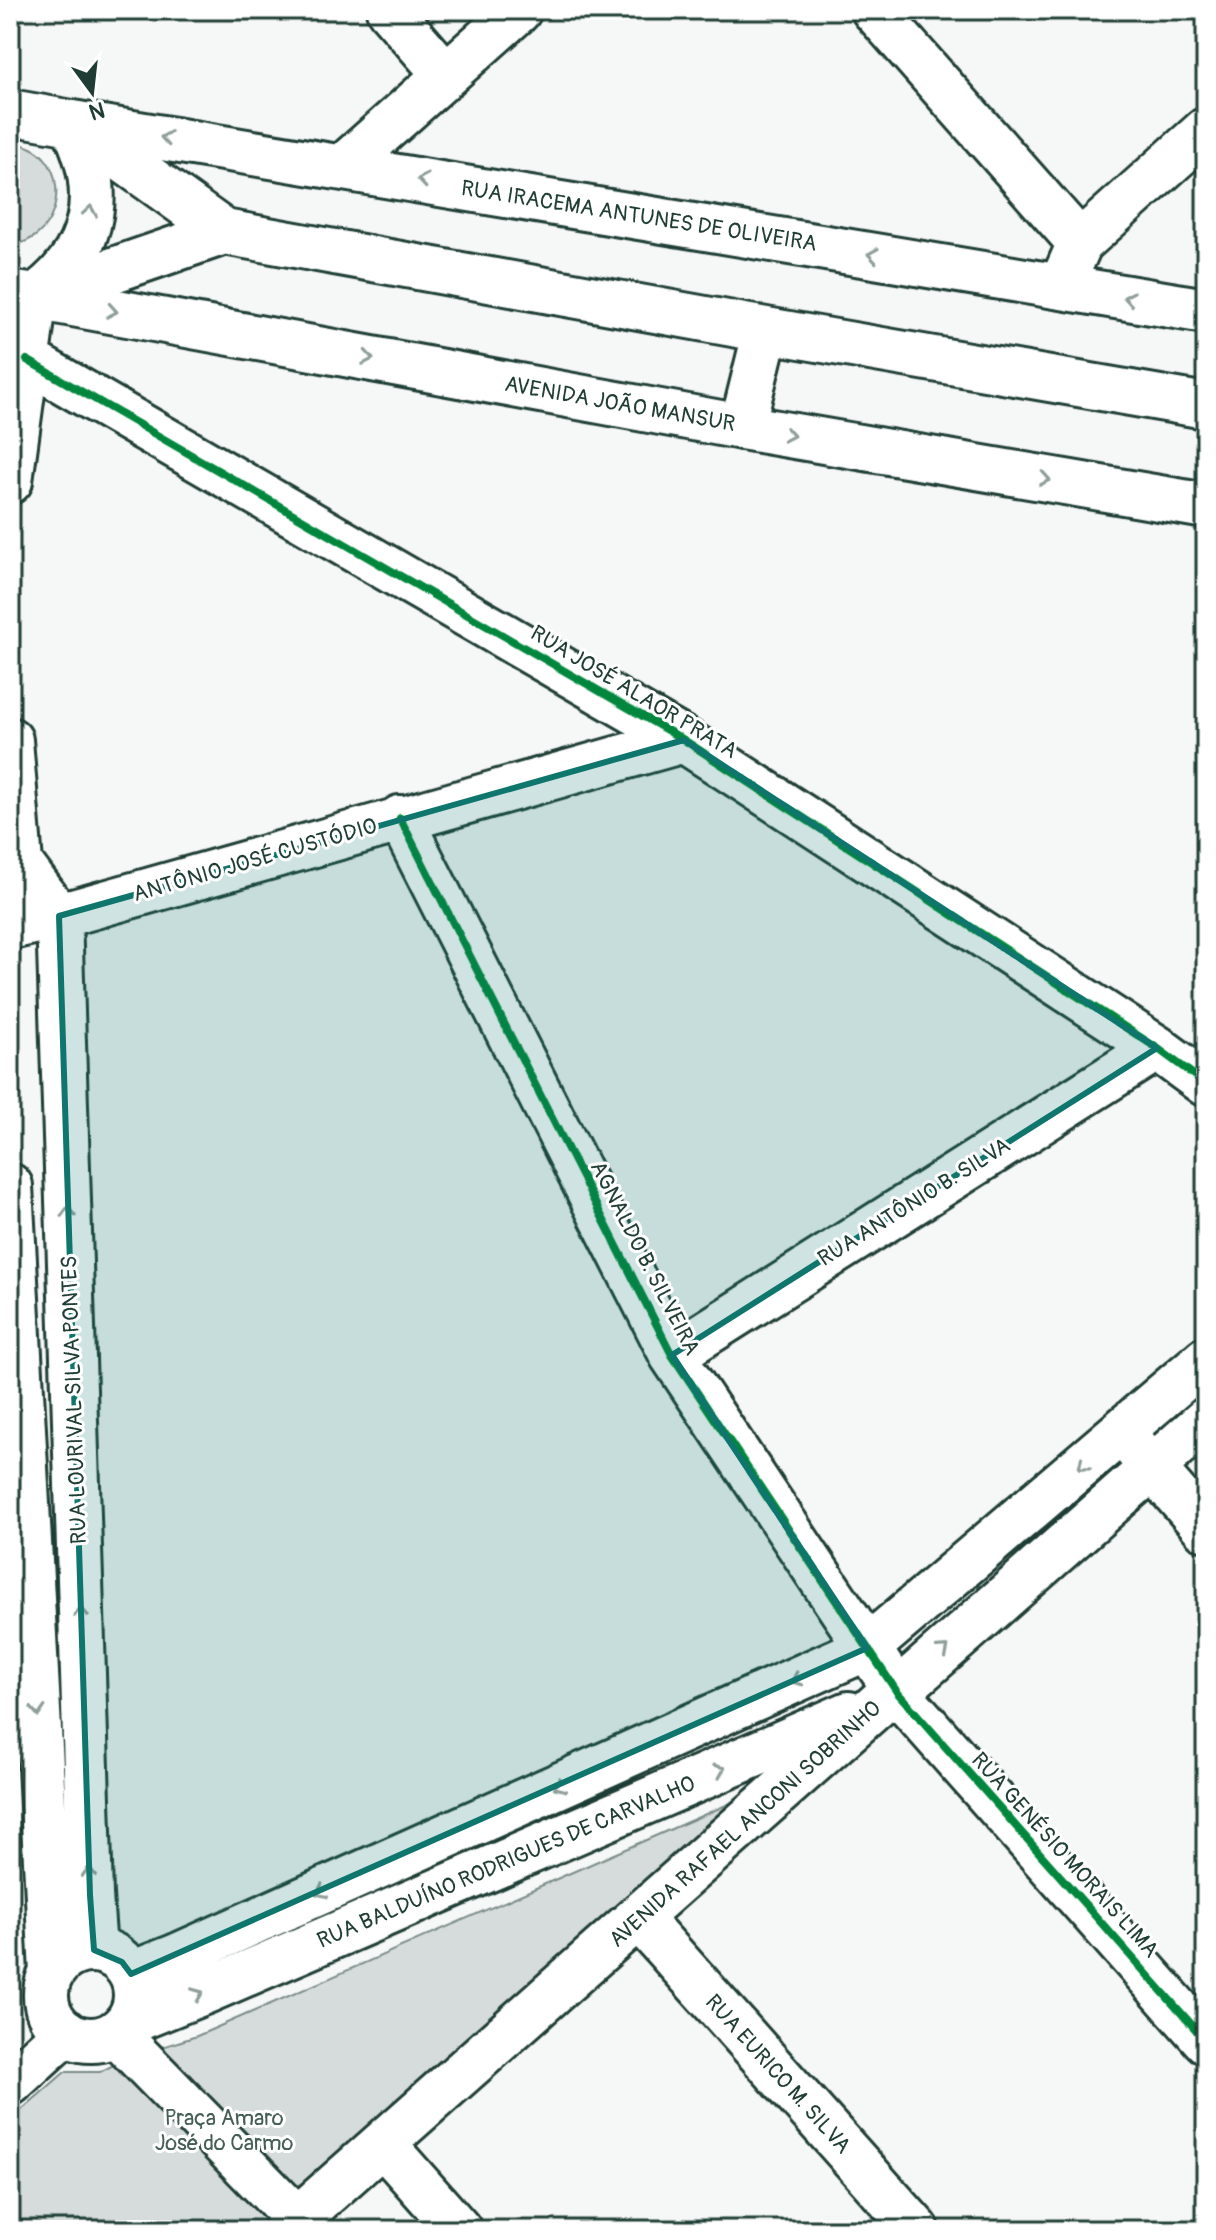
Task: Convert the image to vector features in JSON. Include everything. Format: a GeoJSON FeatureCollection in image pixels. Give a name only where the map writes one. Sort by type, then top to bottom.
{"type":"FeatureCollection","features":[{"type":"Feature","properties":{"kind":"street"},"geometry":{"type":"LineString","coordinates":[[389,10],[446,75]]}},
{"type":"Feature","properties":{"kind":"street"},"geometry":{"type":"LineString","coordinates":[[344,166],[519,10]]}},
{"type":"Feature","properties":{"kind":"street"},"geometry":{"type":"LineString","coordinates":[[874,10],[1080,243]]}},
{"type":"Feature","properties":{"kind":"street","name":"RUA IRACEMA ANTUNES DE OLIVEIRA"},"geometry":{"type":"LineString","coordinates":[[10,112],[1206,311]]}},
{"type":"Feature","properties":{"kind":"street"},"geometry":{"type":"LineString","coordinates":[[72,123],[224,232],[1206,406]]}},
{"type":"Feature","properties":{"kind":"street"},"geometry":{"type":"LineString","coordinates":[[23,295],[55,282],[83,242],[91,217],[91,168],[72,123]]}},
{"type":"Feature","properties":{"kind":"street"},"geometry":{"type":"LineString","coordinates":[[1061,286],[1080,243],[1206,130]]}},
{"type":"Feature","properties":{"kind":"street"},"geometry":{"type":"LineString","coordinates":[[23,295],[224,232]]}},
{"type":"Feature","properties":{"kind":"street"},"geometry":{"type":"LineString","coordinates":[[10,481],[27,360],[23,295]]}},
{"type":"Feature","properties":{"kind":"street","name":"AVENIDA JOÃO MANSUR"},"geometry":{"type":"LineString","coordinates":[[23,295],[742,427],[1206,506]]}},
{"type":"Feature","properties":{"kind":"street"},"geometry":{"type":"LineString","coordinates":[[742,427],[766,330]]}},
{"type":"Feature","properties":{"kind":"street","name":"RUA JOSÉ ALAOR PRATA"},"geometry":{"type":"LineString","coordinates":[[27,360],[684,740],[1157,1048],[1206,1084]]}},
{"type":"Feature","properties":{"kind":"street"},"geometry":{"type":"LineString","coordinates":[[10,740],[15,877],[59,916]]}},
{"type":"Feature","properties":{"kind":"street","name":"ANTÔNIO JOSÉ CUSTÓDIO"},"geometry":{"type":"LineString","coordinates":[[10,927],[59,916],[684,740]]}},
{"type":"Feature","properties":{"kind":"street","name":"AGNALDO B. SILVEIRA"},"geometry":{"type":"LineString","coordinates":[[400,818],[672,1355],[867,1648],[890,1696]]}},
{"type":"Feature","properties":{"kind":"street","name":"RUA LOURIVAL SILVA PONTES"},"geometry":{"type":"LineString","coordinates":[[59,916],[94,1950]]}},
{"type":"Feature","properties":{"kind":"street","name":"RUA ANTÔNIO B. SILVA"},"geometry":{"type":"LineString","coordinates":[[672,1355],[1157,1048]]}},
{"type":"Feature","properties":{"kind":"street"},"geometry":{"type":"LineString","coordinates":[[10,1186],[52,1973]]}},
{"type":"Feature","properties":{"kind":"street"},"geometry":{"type":"LineString","coordinates":[[867,1648],[1206,1359]]}},
{"type":"Feature","properties":{"kind":"street","name":"AVENIDA RAFAEL ANCONI SOBRINHO"},"geometry":{"type":"LineString","coordinates":[[291,2224],[1206,1420]]}},
{"type":"Feature","properties":{"kind":"street"},"geometry":{"type":"LineString","coordinates":[[1122,1432],[1206,1529]]}},
{"type":"Feature","properties":{"kind":"street","name":"RUA BALDUÍNO RODRIGUES DE CARVALHO"},"geometry":{"type":"LineString","coordinates":[[131,1974],[867,1648]]}},
{"type":"Feature","properties":{"kind":"street","name":"RUA BALDUÍNO RODRIGUES DE CARVALHO"},"geometry":{"type":"LineString","coordinates":[[40,2047],[99,2039],[890,1696]]}},
{"type":"Feature","properties":{"kind":"street","name":"RUA GENÉSIO MORAIS LIMA"},"geometry":{"type":"LineString","coordinates":[[890,1696],[1206,2041]]}},
{"type":"Feature","properties":{"kind":"street","name":"RUA EURICO M. SILVA"},"geometry":{"type":"LineString","coordinates":[[639,1918],[917,2230]]}},
{"type":"Feature","properties":{"kind":"street"},"geometry":{"type":"LineString","coordinates":[[10,2083],[56,2024],[49,2012],[47,1985],[52,1973],[62,1960],[77,1952],[94,1950],[109,1954],[122,1962],[131,1974],[136,1991],[134,2007],[120,2028],[291,2224]]}},
{"type":"Feature","properties":{"kind":"street"},"geometry":{"type":"LineString","coordinates":[[383,2144],[459,2230]]}},
{"type":"Feature","properties":{"kind":"highlighted area"},"geometry":{"type":"Polygon","coordinates":[[[684,740],[1157,1048],[672,1355],[867,1648],[131,1974],[122,1962],[94,1950],[90,1895],[59,916],[684,740]]]}},
{"type":"Feature","properties":{"kind":"green space"},"geometry":{"type":"Polygon","coordinates":[[[10,143],[27,146],[48,163],[54,175],[56,200],[47,224],[39,233],[10,246],[10,143]]]}},
{"type":"Feature","properties":{"kind":"green space","name":"Praça Amaro José do Carmo"},"geometry":{"type":"Polygon","coordinates":[[[763,1789],[262,2230],[10,2230],[10,2120],[65,2072],[100,2072],[127,2058],[197,2036],[763,1789]]]}},
{"type":"Feature","properties":{"kind":"cycle path"},"geometry":{"type":"LineString","coordinates":[[27,360],[684,740],[1157,1048],[1206,1084]]}},
{"type":"Feature","properties":{"kind":"cycle path"},"geometry":{"type":"LineString","coordinates":[[400,818],[672,1355],[897,1692],[1206,2041]]}}]}
